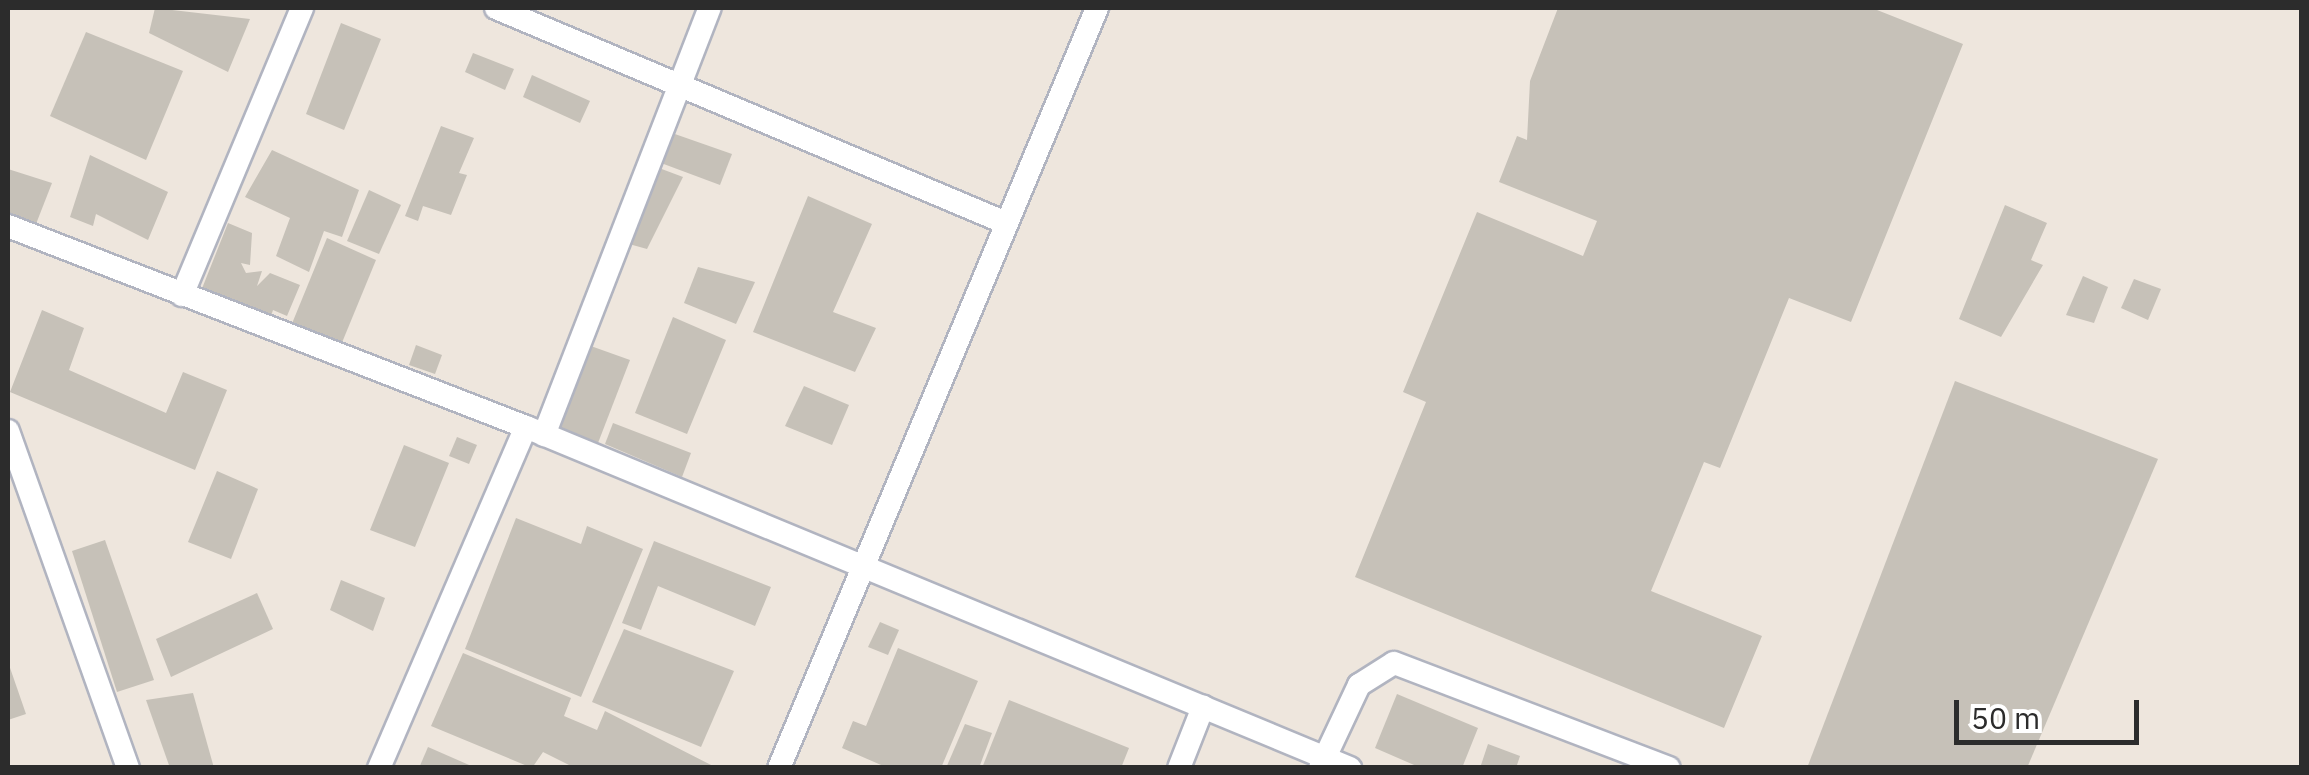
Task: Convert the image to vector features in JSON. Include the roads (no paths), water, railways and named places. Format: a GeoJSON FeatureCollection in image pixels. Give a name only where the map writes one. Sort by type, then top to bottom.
{"type":"FeatureCollection","features":[{"type":"Feature","properties":{"kind":"street"},"geometry":{"type":"LineString","coordinates":[[182,294],[302,8]]}},
{"type":"Feature","properties":{"kind":"street"},"geometry":{"type":"LineString","coordinates":[[496,8],[1006,223]]}},
{"type":"Feature","properties":{"kind":"street"},"geometry":{"type":"LineString","coordinates":[[379,768],[535,431],[710,8]]}},
{"type":"Feature","properties":{"kind":"street"},"geometry":{"type":"LineString","coordinates":[[779,768],[860,566],[1097,8]]}},
{"type":"Feature","properties":{"kind":"street"},"geometry":{"type":"LineString","coordinates":[[8,226],[535,431],[1204,707],[1322,762],[1350,768]]}},
{"type":"Feature","properties":{"kind":"street"},"geometry":{"type":"LineString","coordinates":[[8,431],[128,768]]}},
{"type":"Feature","properties":{"kind":"street"},"geometry":{"type":"LineString","coordinates":[[1322,762],[1359,684],[1394,663],[1669,768]]}},
{"type":"Feature","properties":{"kind":"street"},"geometry":{"type":"LineString","coordinates":[[1180,768],[1204,707]]}}]}
